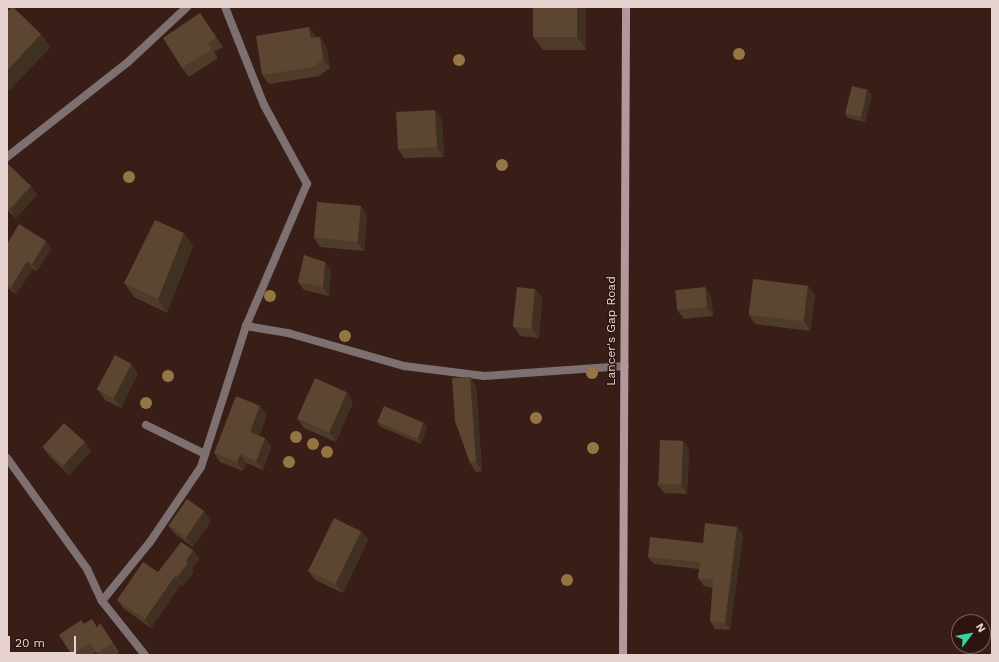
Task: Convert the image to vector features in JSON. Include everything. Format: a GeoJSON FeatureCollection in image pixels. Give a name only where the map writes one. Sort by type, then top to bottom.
{"type":"FeatureCollection","features":[{"type":"Feature","properties":{"kind":"main road","name":"Lancer's Gap Road"},"geometry":{"type":"LineString","coordinates":[[623,655],[626,7]]}},
{"type":"Feature","properties":{"kind":"street"},"geometry":{"type":"LineString","coordinates":[[7,157],[128,62],[187,7]]}},
{"type":"Feature","properties":{"kind":"street"},"geometry":{"type":"LineString","coordinates":[[102,601],[150,542],[201,467],[246,326],[307,184],[264,105],[225,7]]}},
{"type":"Feature","properties":{"kind":"street"},"geometry":{"type":"LineString","coordinates":[[246,326],[288,333],[404,366],[484,376],[625,366]]}},
{"type":"Feature","properties":{"kind":"street"},"geometry":{"type":"LineString","coordinates":[[146,425],[205,454]]}},
{"type":"Feature","properties":{"kind":"street"},"geometry":{"type":"LineString","coordinates":[[7,458],[87,569],[102,601],[145,655]]}},
{"type":"Feature","properties":{"kind":"building"},"geometry":{"type":"Polygon","coordinates":[[[12,7],[41,34],[7,71],[7,12],[12,7]]]}},
{"type":"Feature","properties":{"kind":"building"},"geometry":{"type":"Polygon","coordinates":[[[533,7],[577,7],[577,37],[533,37],[533,7]]]}},
{"type":"Feature","properties":{"kind":"building"},"geometry":{"type":"Polygon","coordinates":[[[200,13],[216,37],[208,43],[212,49],[182,68],[163,38],[200,13]]]}},
{"type":"Feature","properties":{"kind":"building"},"geometry":{"type":"Polygon","coordinates":[[[309,27],[311,38],[320,37],[323,59],[313,67],[262,75],[256,36],[309,27]]]}},
{"type":"Feature","properties":{"kind":"building"},"geometry":{"type":"Polygon","coordinates":[[[852,86],[868,90],[861,117],[845,113],[852,86]]]}},
{"type":"Feature","properties":{"kind":"building"},"geometry":{"type":"Polygon","coordinates":[[[435,110],[437,147],[398,149],[396,112],[435,110]]]}},
{"type":"Feature","properties":{"kind":"building"},"geometry":{"type":"Polygon","coordinates":[[[8,164],[31,186],[10,209],[7,206],[8,164]]]}},
{"type":"Feature","properties":{"kind":"building"},"geometry":{"type":"Polygon","coordinates":[[[317,202],[361,206],[358,242],[314,238],[317,202]]]}},
{"type":"Feature","properties":{"kind":"building"},"geometry":{"type":"Polygon","coordinates":[[[155,220],[184,233],[158,299],[124,283],[155,220]]]}},
{"type":"Feature","properties":{"kind":"building"},"geometry":{"type":"Polygon","coordinates":[[[19,224],[46,241],[32,264],[27,261],[11,287],[7,284],[7,244],[19,224]]]}},
{"type":"Feature","properties":{"kind":"building"},"geometry":{"type":"Polygon","coordinates":[[[304,255],[325,262],[323,287],[298,282],[304,255]]]}},
{"type":"Feature","properties":{"kind":"building"},"geometry":{"type":"Polygon","coordinates":[[[753,279],[808,286],[803,321],[749,315],[753,279]]]}},
{"type":"Feature","properties":{"kind":"building"},"geometry":{"type":"Polygon","coordinates":[[[517,287],[535,289],[531,329],[513,327],[517,287]]]}},
{"type":"Feature","properties":{"kind":"building"},"geometry":{"type":"Polygon","coordinates":[[[705,287],[707,307],[677,310],[675,290],[705,287]]]}},
{"type":"Feature","properties":{"kind":"building"},"geometry":{"type":"Polygon","coordinates":[[[115,355],[132,364],[113,398],[97,389],[115,355]]]}},
{"type":"Feature","properties":{"kind":"building"},"geometry":{"type":"Polygon","coordinates":[[[470,377],[476,462],[470,463],[455,421],[452,378],[470,377]]]}},
{"type":"Feature","properties":{"kind":"building"},"geometry":{"type":"Polygon","coordinates":[[[315,378],[347,392],[329,432],[297,418],[315,378]]]}},
{"type":"Feature","properties":{"kind":"building"},"geometry":{"type":"Polygon","coordinates":[[[236,396],[260,406],[250,432],[265,438],[256,461],[240,454],[237,462],[214,453],[236,396]]]}},
{"type":"Feature","properties":{"kind":"building"},"geometry":{"type":"Polygon","coordinates":[[[384,406],[424,423],[417,438],[377,422],[384,406]]]}},
{"type":"Feature","properties":{"kind":"building"},"geometry":{"type":"Polygon","coordinates":[[[64,423],[85,442],[63,466],[43,447],[64,423]]]}},
{"type":"Feature","properties":{"kind":"building"},"geometry":{"type":"Polygon","coordinates":[[[660,440],[683,441],[681,485],[658,484],[660,440]]]}},
{"type":"Feature","properties":{"kind":"building"},"geometry":{"type":"Polygon","coordinates":[[[187,499],[204,511],[186,537],[169,525],[187,499]]]}},
{"type":"Feature","properties":{"kind":"building"},"geometry":{"type":"Polygon","coordinates":[[[334,518],[361,531],[335,584],[308,571],[334,518]]]}},
{"type":"Feature","properties":{"kind":"building"},"geometry":{"type":"Polygon","coordinates":[[[705,523],[737,527],[725,623],[710,621],[713,580],[698,578],[700,562],[648,557],[650,537],[703,543],[705,523]]]}},
{"type":"Feature","properties":{"kind":"building"},"geometry":{"type":"Polygon","coordinates":[[[181,542],[193,550],[186,561],[188,563],[177,577],[175,576],[145,619],[117,600],[143,562],[158,572],[181,542]]]}},
{"type":"Feature","properties":{"kind":"building"},"geometry":{"type":"Polygon","coordinates":[[[92,619],[97,628],[100,623],[113,643],[97,653],[90,643],[72,655],[59,635],[81,620],[84,624],[92,619]]]}}]}
